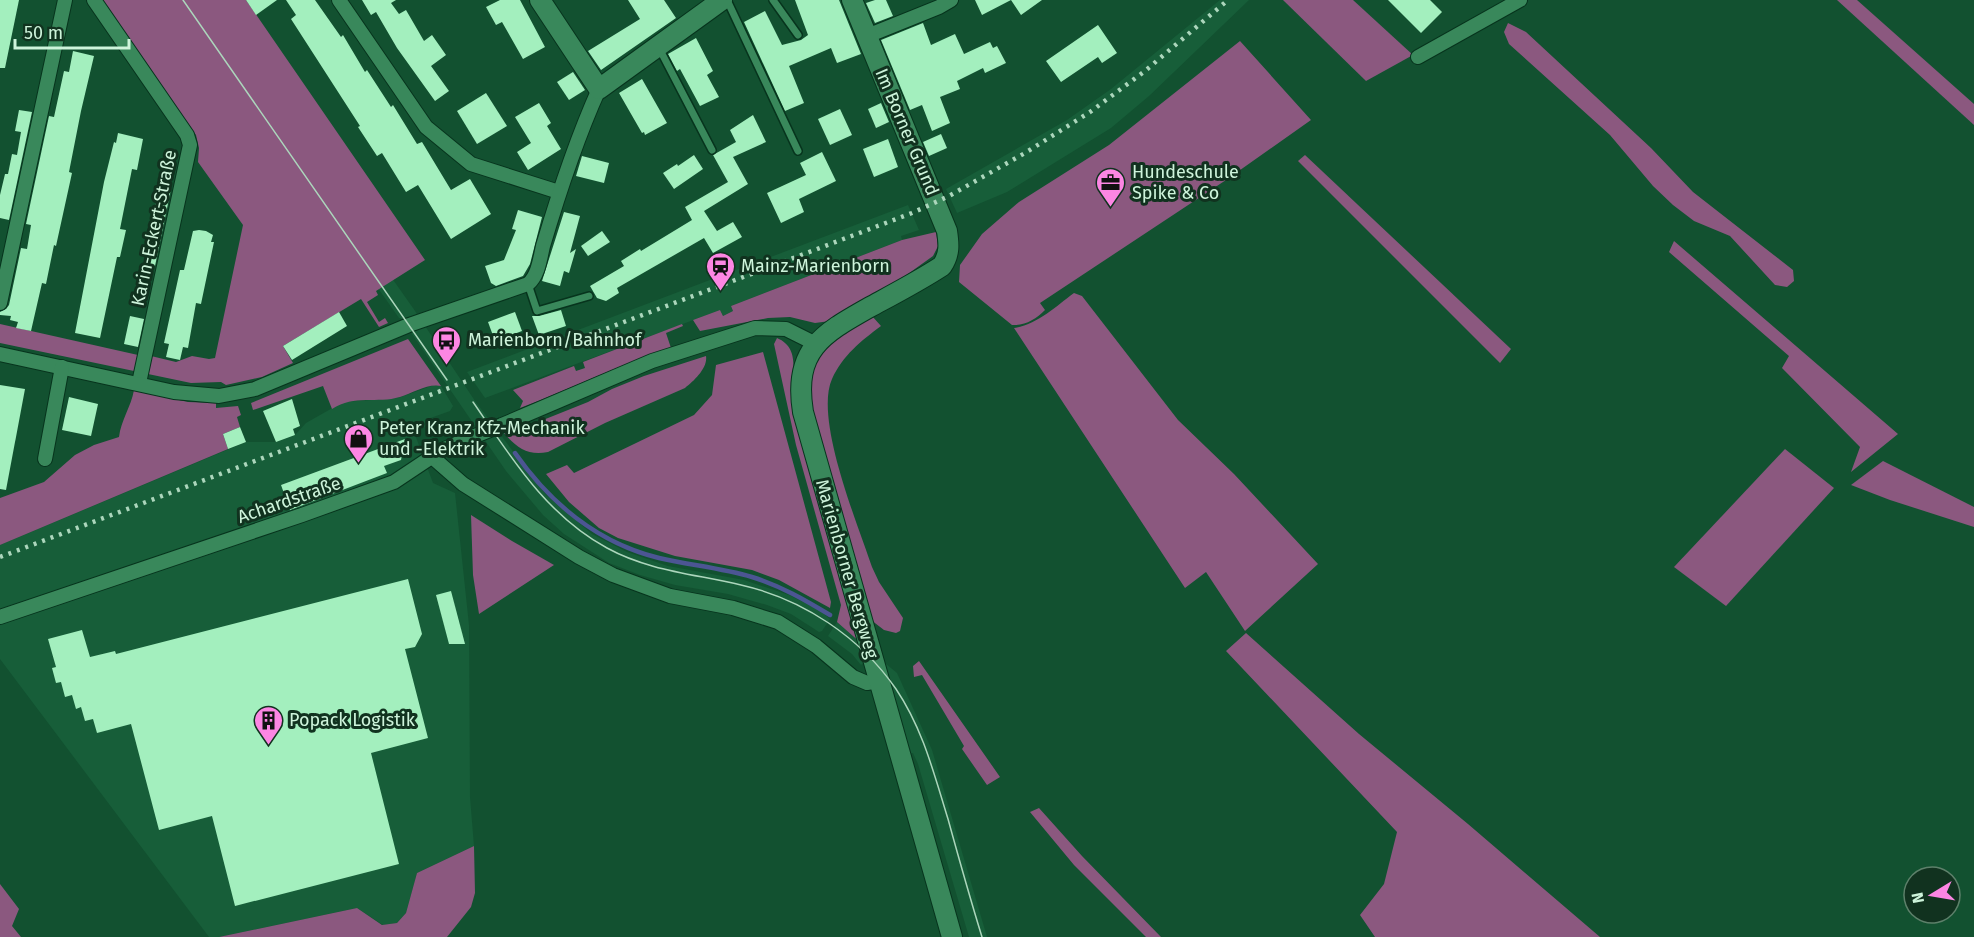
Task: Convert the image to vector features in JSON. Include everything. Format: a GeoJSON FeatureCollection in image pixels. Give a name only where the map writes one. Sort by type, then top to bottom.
{"type":"FeatureCollection","features":[{"type":"Feature","properties":{"kind":"street"},"geometry":{"type":"LineString","coordinates":[[0,303],[65,0]]}},
{"type":"Feature","properties":{"kind":"street","name":"Karin-Eckert-Straße"},"geometry":{"type":"LineString","coordinates":[[94,0],[187,135],[190,145],[139,383]]}},
{"type":"Feature","properties":{"kind":"street"},"geometry":{"type":"LineString","coordinates":[[339,0],[426,128],[471,164],[559,192]]}},
{"type":"Feature","properties":{"kind":"street"},"geometry":{"type":"LineString","coordinates":[[540,0],[599,89]]}},
{"type":"Feature","properties":{"kind":"street"},"geometry":{"type":"LineString","coordinates":[[0,354],[190,394],[229,395],[267,385],[409,325],[528,284],[536,272],[577,138],[599,89],[722,0]]}},
{"type":"Feature","properties":{"kind":"street","name":"Im Borner Grund"},"geometry":{"type":"LineString","coordinates":[[852,0],[947,231],[950,245],[947,259],[942,266]]}},
{"type":"Feature","properties":{"kind":"street"},"geometry":{"type":"LineString","coordinates":[[867,36],[951,0]]}},
{"type":"Feature","properties":{"kind":"street"},"geometry":{"type":"LineString","coordinates":[[1418,57],[1520,0]]}},
{"type":"Feature","properties":{"kind":"street","name":"Marienborner Bergweg"},"geometry":{"type":"LineString","coordinates":[[942,266],[835,327],[816,344],[802,371],[800,395],[952,937]]}},
{"type":"Feature","properties":{"kind":"street","name":"Achardstraße"},"geometry":{"type":"LineString","coordinates":[[0,616],[291,519],[394,482],[441,450],[652,361],[755,328],[786,330],[816,344]]}},
{"type":"Feature","properties":{"kind":"street"},"geometry":{"type":"LineString","coordinates":[[45,459],[62,367]]}},
{"type":"Feature","properties":{"kind":"street"},"geometry":{"type":"LineString","coordinates":[[431,456],[463,484],[579,557],[613,575],[670,596],[733,609],[778,622],[816,646],[853,677],[867,683],[879,681]]}},
{"type":"Feature","properties":{"kind":"lane"},"geometry":{"type":"LineString","coordinates":[[727,0],[798,151]]}},
{"type":"Feature","properties":{"kind":"lane"},"geometry":{"type":"LineString","coordinates":[[773,0],[798,35]]}},
{"type":"Feature","properties":{"kind":"lane"},"geometry":{"type":"LineString","coordinates":[[658,46],[712,150]]}},
{"type":"Feature","properties":{"kind":"lane"},"geometry":{"type":"LineString","coordinates":[[528,284],[537,311],[589,296]]}},
{"type":"Feature","properties":{"kind":"shaded area"},"geometry":{"type":"Polygon","coordinates":[[[101,0],[246,0],[425,260],[376,291],[378,295],[367,302],[379,322],[385,318],[388,323],[379,327],[361,299],[283,346],[293,363],[262,377],[226,385],[221,382],[191,383],[148,374],[147,369],[151,356],[176,362],[192,356],[215,358],[243,225],[198,162],[199,148],[196,135],[101,0]]]}},
{"type":"Feature","properties":{"kind":"shaded area"},"geometry":{"type":"Polygon","coordinates":[[[1220,0],[1249,0],[1149,96],[1111,128],[1007,192],[957,213],[946,189],[1067,120],[1111,89],[1220,0]]]}},
{"type":"Feature","properties":{"kind":"shaded area"},"geometry":{"type":"Polygon","coordinates":[[[1283,0],[1353,0],[1413,55],[1366,81],[1283,0]]]}},
{"type":"Feature","properties":{"kind":"shaded area"},"geometry":{"type":"Polygon","coordinates":[[[1837,0],[1857,0],[1974,104],[1974,125],[1837,0]]]}},
{"type":"Feature","properties":{"kind":"shaded area"},"geometry":{"type":"Polygon","coordinates":[[[1508,23],[1526,32],[1651,148],[1693,192],[1793,270],[1794,281],[1787,287],[1775,285],[1730,236],[1694,221],[1673,205],[1653,186],[1610,135],[1509,44],[1504,32],[1508,23]]]}},
{"type":"Feature","properties":{"kind":"shaded area"},"geometry":{"type":"Polygon","coordinates":[[[1240,41],[1311,120],[1226,180],[1040,303],[1045,310],[1030,321],[1012,325],[959,282],[960,265],[982,234],[1019,202],[1109,145],[1240,41]]]}},
{"type":"Feature","properties":{"kind":"shaded area"},"geometry":{"type":"Polygon","coordinates":[[[305,155],[413,308],[475,401],[546,495],[592,534],[627,552],[668,566],[744,580],[789,595],[819,610],[830,619],[822,631],[819,632],[791,614],[767,605],[728,594],[675,585],[609,563],[564,534],[543,515],[506,471],[401,318],[349,247],[305,155]]]}},
{"type":"Feature","properties":{"kind":"shaded area"},"geometry":{"type":"Polygon","coordinates":[[[1305,155],[1511,349],[1500,363],[1298,161],[1305,155]]]}},
{"type":"Feature","properties":{"kind":"shaded area"},"geometry":{"type":"Polygon","coordinates":[[[908,205],[919,230],[901,236],[902,240],[731,306],[733,311],[723,316],[720,310],[485,398],[467,372],[908,205]]]}},
{"type":"Feature","properties":{"kind":"shaded area"},"geometry":{"type":"Polygon","coordinates":[[[936,232],[938,246],[933,256],[880,294],[830,321],[815,323],[790,317],[768,318],[700,331],[693,320],[720,310],[723,316],[733,311],[731,306],[902,240],[936,232]]]}},
{"type":"Feature","properties":{"kind":"shaded area"},"geometry":{"type":"Polygon","coordinates":[[[1674,241],[1898,434],[1851,472],[1860,447],[1782,368],[1789,356],[1669,252],[1674,241]]]}},
{"type":"Feature","properties":{"kind":"shaded area"},"geometry":{"type":"Polygon","coordinates":[[[1074,293],[1082,296],[1178,420],[1234,474],[1318,564],[1245,631],[1206,572],[1185,588],[1014,328],[1039,319],[1074,293]]]}},
{"type":"Feature","properties":{"kind":"shaded area"},"geometry":{"type":"Polygon","coordinates":[[[872,316],[881,326],[847,356],[832,379],[828,397],[829,419],[833,445],[848,500],[872,567],[879,582],[903,618],[900,631],[896,633],[884,630],[871,620],[811,419],[809,380],[818,357],[831,341],[872,316]]]}},
{"type":"Feature","properties":{"kind":"shaded area"},"geometry":{"type":"Polygon","coordinates":[[[0,324],[138,355],[134,371],[0,343],[0,324]]]}},
{"type":"Feature","properties":{"kind":"shaded area"},"geometry":{"type":"Polygon","coordinates":[[[682,324],[683,326],[666,333],[671,348],[520,408],[523,401],[513,390],[574,366],[576,371],[585,368],[583,362],[682,324]]]}},
{"type":"Feature","properties":{"kind":"shaded area"},"geometry":{"type":"Polygon","coordinates":[[[777,338],[785,343],[793,357],[792,399],[862,644],[837,622],[841,605],[796,445],[774,344],[777,338]]]}},
{"type":"Feature","properties":{"kind":"shaded area"},"geometry":{"type":"Polygon","coordinates":[[[408,339],[441,386],[426,387],[391,399],[358,400],[332,409],[323,386],[253,410],[251,403],[408,339]]]}},
{"type":"Feature","properties":{"kind":"shaded area"},"geometry":{"type":"Polygon","coordinates":[[[763,352],[831,602],[830,608],[779,580],[752,570],[675,556],[618,538],[599,528],[569,502],[546,474],[567,465],[574,473],[694,415],[712,395],[716,365],[763,352]]]}},
{"type":"Feature","properties":{"kind":"shaded area"},"geometry":{"type":"Polygon","coordinates":[[[706,356],[703,370],[685,388],[605,423],[548,452],[535,453],[523,450],[504,433],[508,434],[588,402],[644,376],[706,356]]]}},
{"type":"Feature","properties":{"kind":"shaded area"},"geometry":{"type":"Polygon","coordinates":[[[434,385],[441,386],[453,406],[450,411],[425,420],[426,426],[414,432],[433,483],[455,493],[469,625],[470,797],[474,846],[417,873],[406,913],[397,923],[383,925],[357,908],[219,937],[209,937],[0,659],[0,545],[246,442],[276,442],[295,435],[306,423],[343,402],[398,398],[434,385]]]}},
{"type":"Feature","properties":{"kind":"shaded area"},"geometry":{"type":"Polygon","coordinates":[[[134,390],[188,402],[216,403],[216,408],[238,406],[241,415],[237,417],[240,427],[223,434],[228,449],[0,545],[0,498],[44,482],[75,455],[94,445],[119,437],[134,390]]]}},
{"type":"Feature","properties":{"kind":"shaded area"},"geometry":{"type":"Polygon","coordinates":[[[1785,449],[1834,488],[1726,606],[1674,567],[1785,449]]]}},
{"type":"Feature","properties":{"kind":"shaded area"},"geometry":{"type":"Polygon","coordinates":[[[1883,461],[1974,507],[1974,527],[1851,485],[1883,461]]]}},
{"type":"Feature","properties":{"kind":"shaded area"},"geometry":{"type":"Polygon","coordinates":[[[471,515],[554,565],[479,614],[473,575],[471,515]]]}},
{"type":"Feature","properties":{"kind":"shaded area"},"geometry":{"type":"Polygon","coordinates":[[[837,622],[862,644],[864,662],[861,665],[852,654],[828,636],[837,622]]]}},
{"type":"Feature","properties":{"kind":"shaded area"},"geometry":{"type":"Polygon","coordinates":[[[1246,633],[1359,734],[1600,937],[1375,937],[1360,915],[1384,884],[1397,832],[1226,651],[1246,633]]]}},
{"type":"Feature","properties":{"kind":"shaded area"},"geometry":{"type":"Polygon","coordinates":[[[880,659],[897,673],[932,750],[987,937],[969,937],[918,764],[913,753],[908,754],[880,659]]]}},
{"type":"Feature","properties":{"kind":"shaded area"},"geometry":{"type":"Polygon","coordinates":[[[919,661],[1000,777],[987,785],[962,749],[964,746],[922,675],[914,677],[913,666],[919,661]]]}},
{"type":"Feature","properties":{"kind":"shaded area"},"geometry":{"type":"Polygon","coordinates":[[[1039,808],[1161,937],[1146,937],[1074,865],[1030,812],[1039,808]]]}},
{"type":"Feature","properties":{"kind":"shaded area"},"geometry":{"type":"Polygon","coordinates":[[[474,846],[475,893],[471,907],[447,937],[219,937],[357,908],[382,925],[397,923],[406,913],[417,873],[474,846]]]}},
{"type":"Feature","properties":{"kind":"shaded area"},"geometry":{"type":"Polygon","coordinates":[[[0,884],[19,909],[12,926],[21,937],[0,937],[0,884]]]}},
{"type":"Feature","properties":{"kind":"building"},"geometry":{"type":"Polygon","coordinates":[[[0,0],[19,0],[5,68],[0,68],[0,0]]]}},
{"type":"Feature","properties":{"kind":"building"},"geometry":{"type":"Polygon","coordinates":[[[246,0],[277,0],[256,15],[246,0]]]}},
{"type":"Feature","properties":{"kind":"building"},"geometry":{"type":"Polygon","coordinates":[[[286,0],[315,0],[341,37],[343,35],[365,72],[367,70],[391,107],[393,105],[417,144],[422,142],[451,190],[470,179],[491,214],[451,239],[418,185],[406,192],[382,153],[377,156],[291,19],[296,15],[286,0]]]}},
{"type":"Feature","properties":{"kind":"building"},"geometry":{"type":"Polygon","coordinates":[[[362,0],[396,0],[391,3],[399,14],[406,10],[424,41],[432,35],[446,55],[431,66],[449,91],[435,101],[397,48],[376,12],[371,15],[362,0]]]}},
{"type":"Feature","properties":{"kind":"building"},"geometry":{"type":"Polygon","coordinates":[[[500,0],[520,0],[545,47],[523,59],[502,22],[496,25],[486,7],[500,0]]]}},
{"type":"Feature","properties":{"kind":"building"},"geometry":{"type":"Polygon","coordinates":[[[628,0],[664,0],[676,18],[601,70],[588,51],[640,19],[628,0]]]}},
{"type":"Feature","properties":{"kind":"building"},"geometry":{"type":"Polygon","coordinates":[[[795,0],[839,0],[861,54],[837,63],[831,48],[789,66],[804,103],[785,111],[744,22],[765,11],[782,45],[801,40],[808,35],[795,0]]]}},
{"type":"Feature","properties":{"kind":"building"},"geometry":{"type":"Polygon","coordinates":[[[886,0],[893,16],[875,23],[866,3],[886,0]]]}},
{"type":"Feature","properties":{"kind":"building"},"geometry":{"type":"Polygon","coordinates":[[[975,0],[1011,0],[982,15],[975,0]]]}},
{"type":"Feature","properties":{"kind":"building"},"geometry":{"type":"Polygon","coordinates":[[[1011,0],[1042,0],[1021,15],[1011,0]]]}},
{"type":"Feature","properties":{"kind":"building"},"geometry":{"type":"Polygon","coordinates":[[[1388,0],[1430,0],[1442,12],[1421,33],[1388,0]]]}},
{"type":"Feature","properties":{"kind":"building"},"geometry":{"type":"Polygon","coordinates":[[[923,23],[931,45],[955,34],[964,54],[990,42],[993,48],[997,46],[1006,63],[985,73],[983,68],[957,81],[960,89],[940,97],[950,123],[932,131],[922,105],[910,110],[881,40],[923,23]]]}},
{"type":"Feature","properties":{"kind":"building"},"geometry":{"type":"Polygon","coordinates":[[[1098,25],[1117,53],[1102,63],[1098,57],[1061,82],[1046,61],[1098,25]]]}},
{"type":"Feature","properties":{"kind":"building"},"geometry":{"type":"Polygon","coordinates":[[[696,38],[713,71],[707,75],[719,97],[700,106],[680,69],[677,71],[668,54],[696,38]]]}},
{"type":"Feature","properties":{"kind":"building"},"geometry":{"type":"Polygon","coordinates":[[[73,51],[94,56],[81,111],[69,172],[72,173],[56,246],[54,245],[46,284],[42,283],[31,331],[16,328],[18,322],[10,320],[11,316],[0,315],[0,312],[9,305],[21,248],[27,249],[31,225],[26,224],[49,116],[54,117],[64,71],[69,72],[73,51]]]}},
{"type":"Feature","properties":{"kind":"building"},"geometry":{"type":"Polygon","coordinates":[[[573,72],[585,90],[569,100],[557,82],[573,72]]]}},
{"type":"Feature","properties":{"kind":"building"},"geometry":{"type":"Polygon","coordinates":[[[642,79],[667,123],[645,135],[619,93],[642,79]]]}},
{"type":"Feature","properties":{"kind":"building"},"geometry":{"type":"Polygon","coordinates":[[[486,93],[507,126],[477,144],[457,111],[486,93]]]}},
{"type":"Feature","properties":{"kind":"building"},"geometry":{"type":"Polygon","coordinates":[[[539,103],[551,123],[547,126],[561,149],[528,170],[517,152],[531,143],[515,117],[539,103]]]}},
{"type":"Feature","properties":{"kind":"building"},"geometry":{"type":"Polygon","coordinates":[[[881,103],[889,122],[876,128],[868,109],[881,103]]]}},
{"type":"Feature","properties":{"kind":"building"},"geometry":{"type":"Polygon","coordinates":[[[840,109],[852,135],[830,145],[818,119],[840,109]]]}},
{"type":"Feature","properties":{"kind":"building"},"geometry":{"type":"Polygon","coordinates":[[[19,110],[32,112],[9,220],[0,218],[0,195],[12,154],[17,155],[21,132],[15,131],[19,110]]]}},
{"type":"Feature","properties":{"kind":"building"},"geometry":{"type":"Polygon","coordinates":[[[753,115],[766,142],[733,157],[748,184],[704,211],[717,231],[733,222],[742,237],[713,253],[704,238],[617,288],[619,293],[606,301],[597,298],[590,286],[624,266],[621,261],[692,220],[685,207],[728,182],[713,155],[736,142],[730,130],[753,115]]]}},
{"type":"Feature","properties":{"kind":"building"},"geometry":{"type":"Polygon","coordinates":[[[118,133],[143,139],[137,170],[132,169],[120,229],[126,230],[120,257],[117,257],[100,338],[75,333],[104,182],[118,133]]]}},
{"type":"Feature","properties":{"kind":"building"},"geometry":{"type":"Polygon","coordinates":[[[941,134],[947,148],[929,156],[923,142],[941,134]]]}},
{"type":"Feature","properties":{"kind":"building"},"geometry":{"type":"Polygon","coordinates":[[[888,139],[898,167],[874,177],[863,149],[888,139]]]}},
{"type":"Feature","properties":{"kind":"building"},"geometry":{"type":"Polygon","coordinates":[[[822,152],[836,181],[799,199],[804,212],[781,223],[767,193],[806,175],[800,163],[822,152]]]}},
{"type":"Feature","properties":{"kind":"building"},"geometry":{"type":"Polygon","coordinates":[[[694,155],[703,169],[674,189],[663,173],[694,155]]]}},
{"type":"Feature","properties":{"kind":"building"},"geometry":{"type":"Polygon","coordinates":[[[582,156],[609,163],[604,183],[576,176],[582,156]]]}},
{"type":"Feature","properties":{"kind":"building"},"geometry":{"type":"Polygon","coordinates":[[[162,187],[171,189],[155,266],[145,264],[156,203],[159,203],[162,187]]]}},
{"type":"Feature","properties":{"kind":"building"},"geometry":{"type":"Polygon","coordinates":[[[518,210],[542,217],[530,264],[523,276],[496,286],[491,283],[485,266],[504,260],[516,230],[512,229],[518,210]]]}},
{"type":"Feature","properties":{"kind":"building"},"geometry":{"type":"Polygon","coordinates":[[[564,212],[580,216],[570,253],[576,249],[569,273],[564,271],[560,286],[542,281],[564,212]]]}},
{"type":"Feature","properties":{"kind":"building"},"geometry":{"type":"Polygon","coordinates":[[[199,230],[213,235],[211,242],[214,242],[201,304],[196,303],[188,348],[183,347],[180,360],[166,357],[169,344],[164,343],[180,270],[184,270],[193,231],[199,230]]]}},
{"type":"Feature","properties":{"kind":"building"},"geometry":{"type":"Polygon","coordinates":[[[602,231],[610,242],[588,256],[581,246],[602,231]]]}},
{"type":"Feature","properties":{"kind":"building"},"geometry":{"type":"Polygon","coordinates":[[[561,310],[566,326],[539,335],[532,316],[561,310]]]}},
{"type":"Feature","properties":{"kind":"building"},"geometry":{"type":"Polygon","coordinates":[[[339,312],[347,326],[292,360],[283,346],[339,312]]]}},
{"type":"Feature","properties":{"kind":"building"},"geometry":{"type":"Polygon","coordinates":[[[515,312],[522,331],[495,341],[488,322],[515,312]]]}},
{"type":"Feature","properties":{"kind":"building"},"geometry":{"type":"Polygon","coordinates":[[[130,316],[144,319],[138,347],[124,344],[130,316]]]}},
{"type":"Feature","properties":{"kind":"building"},"geometry":{"type":"Polygon","coordinates":[[[0,385],[25,389],[6,490],[0,489],[0,385]]]}},
{"type":"Feature","properties":{"kind":"building"},"geometry":{"type":"Polygon","coordinates":[[[69,397],[98,404],[91,436],[62,430],[69,397]]]}},
{"type":"Feature","properties":{"kind":"building"},"geometry":{"type":"Polygon","coordinates":[[[292,399],[300,426],[293,429],[295,435],[276,442],[263,411],[292,399]]]}},
{"type":"Feature","properties":{"kind":"building"},"geometry":{"type":"Polygon","coordinates":[[[240,427],[246,442],[228,449],[223,434],[240,427]]]}},
{"type":"Feature","properties":{"kind":"building"},"geometry":{"type":"Polygon","coordinates":[[[405,439],[401,460],[384,466],[387,473],[290,510],[281,485],[405,439]]]}},
{"type":"Feature","properties":{"kind":"building","name":"Popack Logistik"},"geometry":{"type":"Polygon","coordinates":[[[408,579],[422,634],[415,647],[405,649],[428,738],[371,753],[399,864],[235,906],[212,816],[159,830],[131,724],[97,733],[93,719],[85,721],[81,707],[76,709],[72,695],[65,697],[61,682],[56,683],[52,668],[56,667],[48,639],[82,630],[90,657],[115,651],[116,654],[408,579]]]}},
{"type":"Feature","properties":{"kind":"building"},"geometry":{"type":"Polygon","coordinates":[[[451,591],[465,644],[449,644],[436,595],[451,591]]]}},
{"type":"Feature","properties":{"kind":"waterway"},"geometry":{"type":"LineString","coordinates":[[515,453],[544,488],[577,519],[616,542],[659,558],[752,577],[792,594],[830,615]]}},
{"type":"Feature","properties":{"kind":"tram line"},"geometry":{"type":"LineString","coordinates":[[183,0],[447,380]]}},
{"type":"Feature","properties":{"kind":"tram line"},"geometry":{"type":"LineString","coordinates":[[473,402],[531,483],[548,502],[585,535],[639,562],[741,585],[786,600],[828,623],[847,637],[882,670],[914,720],[927,752],[982,937]]}},
{"type":"Feature","properties":{"kind":"railway"},"geometry":{"type":"LineString","coordinates":[[0,557],[912,213],[949,196],[1025,153],[1090,112],[1145,71],[1228,0]]}},
{"type":"Feature","properties":{"kind":"place","name":"Hundeschule Spike & Co"},"geometry":{"type":"Point","coordinates":[1111,208]}},
{"type":"Feature","properties":{"kind":"place","name":"Mainz-Marienborn"},"geometry":{"type":"Point","coordinates":[720,292]}},
{"type":"Feature","properties":{"kind":"place","name":"Marienborn/Bahnhof"},"geometry":{"type":"Point","coordinates":[447,366]}},
{"type":"Feature","properties":{"kind":"place","name":"Peter Kranz Kfz-Mechanik und -Elektrik"},"geometry":{"type":"Point","coordinates":[358,464]}},
{"type":"Feature","properties":{"kind":"place","name":"Popack Logistik"},"geometry":{"type":"Point","coordinates":[268,746]}}]}
